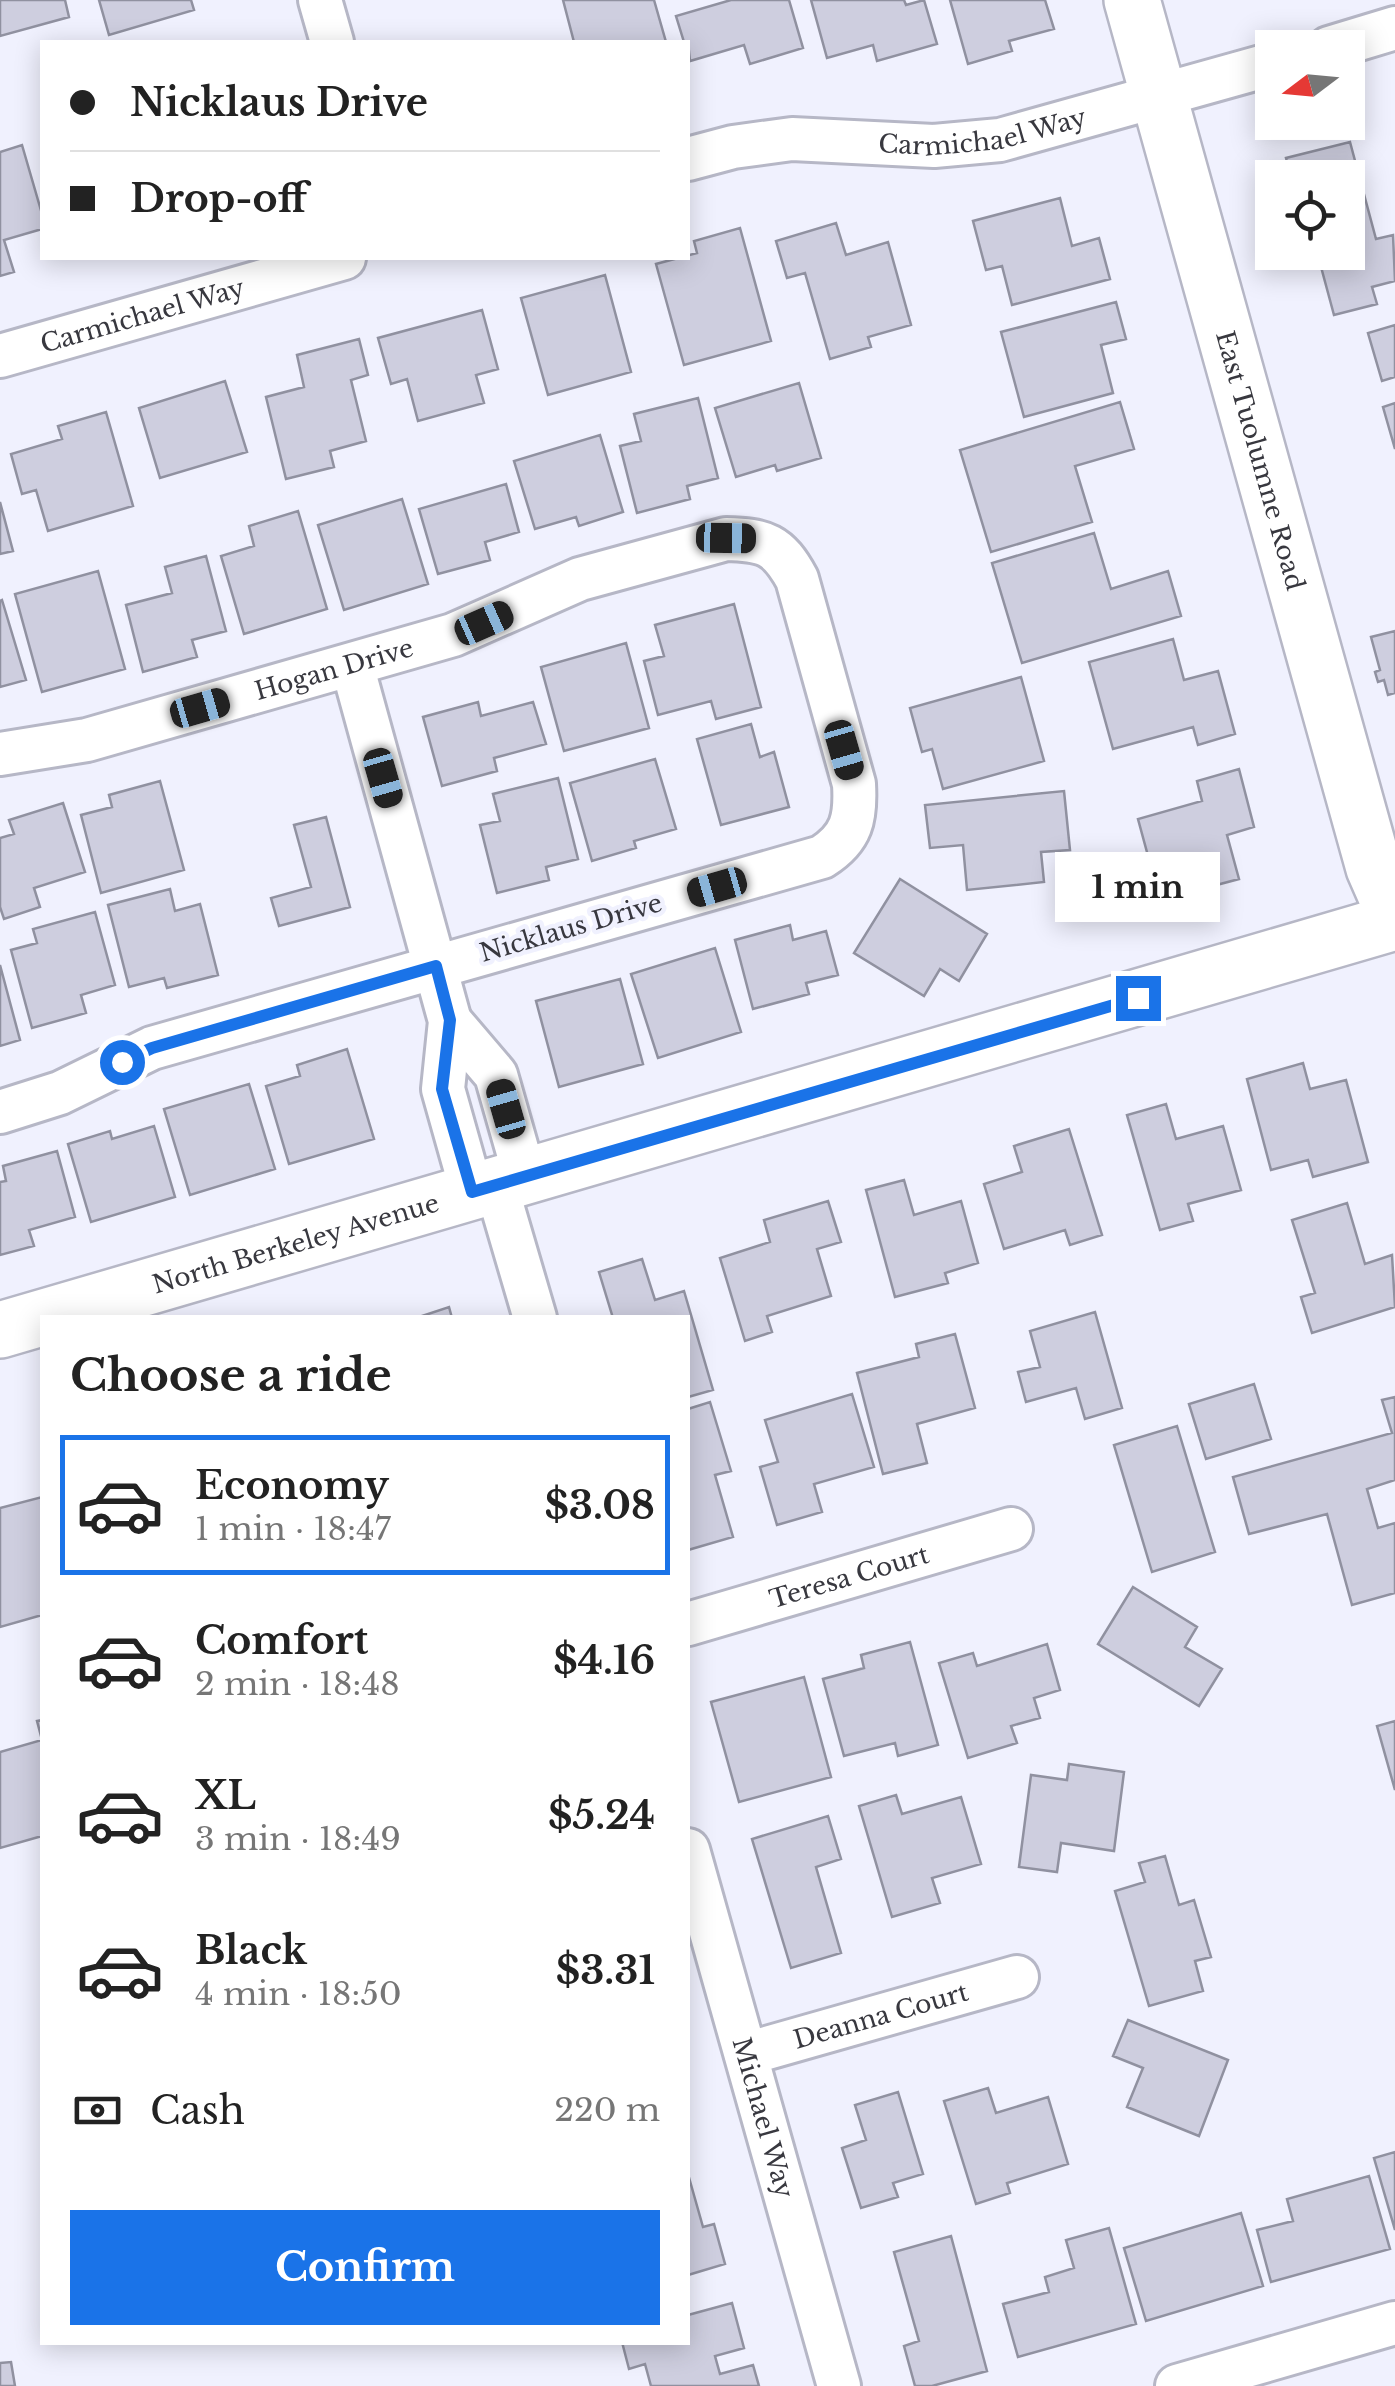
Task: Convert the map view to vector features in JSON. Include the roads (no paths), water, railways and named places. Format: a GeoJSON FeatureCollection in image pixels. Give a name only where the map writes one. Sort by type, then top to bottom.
{"type":"FeatureCollection","features":[{"type":"Feature","properties":{"kind":"street"},"geometry":{"type":"LineString","coordinates":[[320,0],[331,40]]}},
{"type":"Feature","properties":{"kind":"street","name":"East Tuolumne Road"},"geometry":{"type":"LineString","coordinates":[[1132,0],[1374,868],[1395,919]]}},
{"type":"Feature","properties":{"kind":"street"},"geometry":{"type":"LineString","coordinates":[[1365,37],[1395,28]]}},
{"type":"Feature","properties":{"kind":"street","name":"Carmichael Way"},"geometry":{"type":"LineString","coordinates":[[690,159],[732,147],[792,140],[934,146],[1020,136],[1255,69]]}},
{"type":"Feature","properties":{"kind":"street","name":"Carmichael Way"},"geometry":{"type":"LineString","coordinates":[[0,356],[337,260]]}},
{"type":"Feature","properties":{"kind":"street","name":"Hogan Drive"},"geometry":{"type":"LineString","coordinates":[[0,754],[86,740],[468,630],[599,573],[726,538],[769,544],[785,557],[797,579],[854,784],[856,808],[851,830]]}},
{"type":"Feature","properties":{"kind":"street"},"geometry":{"type":"LineString","coordinates":[[352,664],[450,1020],[442,1089],[498,1184],[533,1315]]}},
{"type":"Feature","properties":{"kind":"street","name":"Nicklaus Drive"},"geometry":{"type":"LineString","coordinates":[[0,1112],[60,1093],[152,1048],[822,857],[839,846],[851,830]]}},
{"type":"Feature","properties":{"kind":"street","name":"North Berkeley Avenue"},"geometry":{"type":"LineString","coordinates":[[51,1315],[1395,919]]}},
{"type":"Feature","properties":{"kind":"street","name":"North Berkeley Avenue"},"geometry":{"type":"LineString","coordinates":[[0,1330],[40,1318]]}},
{"type":"Feature","properties":{"kind":"street","name":"Teresa Court"},"geometry":{"type":"LineString","coordinates":[[690,1623],[1011,1529]]}},
{"type":"Feature","properties":{"kind":"street","name":"Michael Way"},"geometry":{"type":"LineString","coordinates":[[690,1857],[840,2386]]}},
{"type":"Feature","properties":{"kind":"street","name":"Deanna Court"},"geometry":{"type":"LineString","coordinates":[[746,2054],[1017,1976]]}},
{"type":"Feature","properties":{"kind":"street"},"geometry":{"type":"LineString","coordinates":[[1178,2386],[1395,2323]]}}]}
